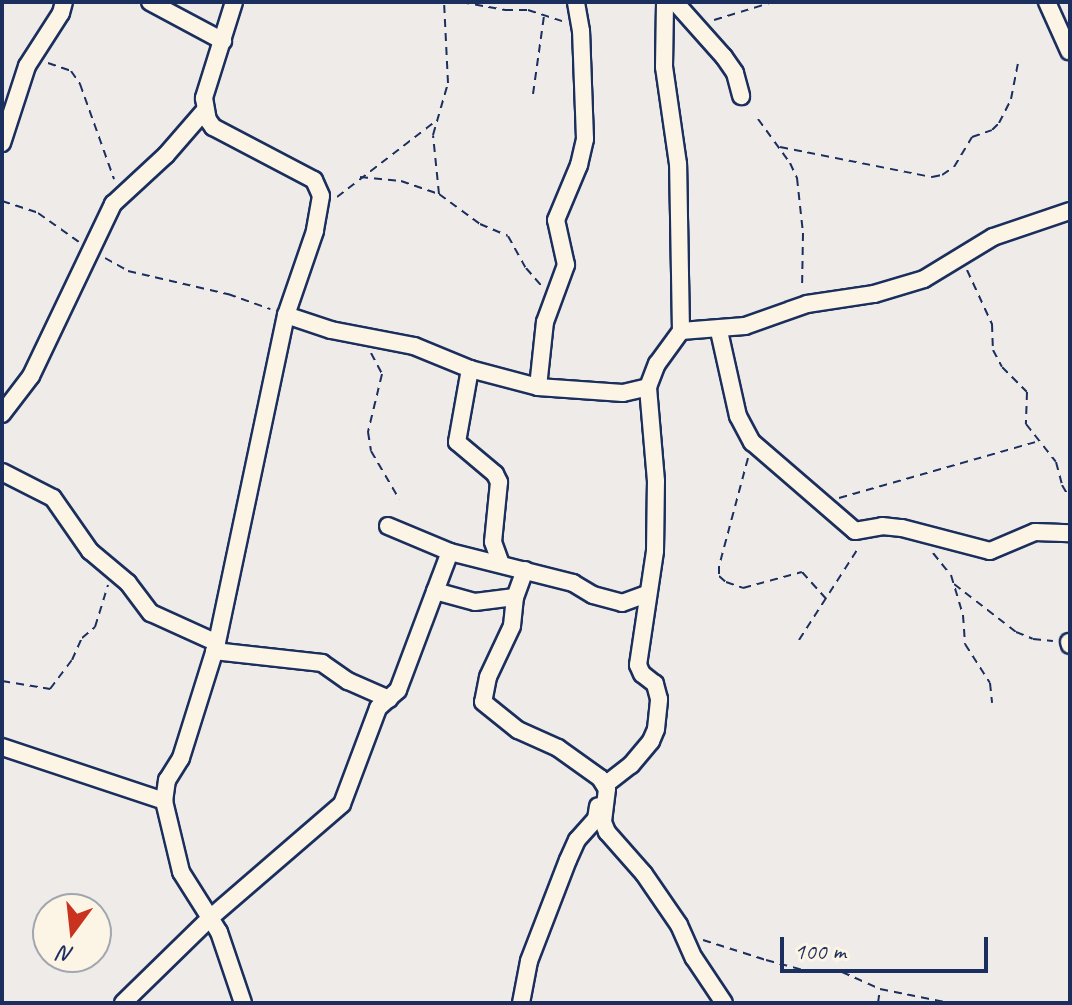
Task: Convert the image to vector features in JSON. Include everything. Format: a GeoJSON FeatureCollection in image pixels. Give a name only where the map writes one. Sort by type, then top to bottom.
{"type":"FeatureCollection","features":[{"type":"Feature","properties":{"kind":"street"},"geometry":{"type":"LineString","coordinates":[[2,143],[27,66],[61,13],[64,2]]}},
{"type":"Feature","properties":{"kind":"street"},"geometry":{"type":"LineString","coordinates":[[150,2],[223,41]]}},
{"type":"Feature","properties":{"kind":"street"},"geometry":{"type":"LineString","coordinates":[[234,2],[204,98],[205,110],[213,127],[314,180],[321,190],[317,218],[286,315],[216,647],[181,758],[167,780],[164,801],[181,872],[219,932],[243,1003]]}},
{"type":"Feature","properties":{"kind":"street"},"geometry":{"type":"LineString","coordinates":[[538,387],[545,322],[566,265],[556,220],[579,165],[585,139],[581,31],[576,2]]}},
{"type":"Feature","properties":{"kind":"street"},"geometry":{"type":"LineString","coordinates":[[521,1003],[529,961],[577,840],[596,819],[606,790],[631,765],[656,729],[657,686],[638,668],[655,551],[656,481],[648,387],[657,364],[681,331],[678,164],[664,67],[665,2]]}},
{"type":"Feature","properties":{"kind":"street"},"geometry":{"type":"LineString","coordinates":[[675,2],[735,73],[741,96]]}},
{"type":"Feature","properties":{"kind":"street"},"geometry":{"type":"LineString","coordinates":[[1047,2],[1069,51]]}},
{"type":"Feature","properties":{"kind":"street"},"geometry":{"type":"LineString","coordinates":[[2,414],[31,376],[113,204],[166,155],[205,110]]}},
{"type":"Feature","properties":{"kind":"street"},"geometry":{"type":"LineString","coordinates":[[681,331],[719,331],[784,315],[803,306],[874,294],[924,279],[1024,224],[1070,211]]}},
{"type":"Feature","properties":{"kind":"street"},"geometry":{"type":"LineString","coordinates":[[286,315],[414,346],[470,369],[538,387],[623,393],[648,387]]}},
{"type":"Feature","properties":{"kind":"street"},"geometry":{"type":"LineString","coordinates":[[719,331],[738,416],[752,442],[855,531],[882,526],[990,551],[1035,532],[1070,533]]}},
{"type":"Feature","properties":{"kind":"street"},"geometry":{"type":"LineString","coordinates":[[470,369],[457,442],[495,474],[499,482],[493,542],[501,564]]}},
{"type":"Feature","properties":{"kind":"street"},"geometry":{"type":"LineString","coordinates":[[2,472],[53,498],[90,551],[113,569],[151,613],[216,647],[322,663],[348,681],[389,699]]}},
{"type":"Feature","properties":{"kind":"street"},"geometry":{"type":"LineString","coordinates":[[388,526],[450,552],[573,583],[593,595],[622,603],[647,594]]}},
{"type":"Feature","properties":{"kind":"street"},"geometry":{"type":"LineString","coordinates":[[123,1003],[210,918],[342,804],[378,708],[398,690],[450,552]]}},
{"type":"Feature","properties":{"kind":"street"},"geometry":{"type":"LineString","coordinates":[[525,570],[515,597],[512,626],[488,677],[483,702],[518,730],[558,748],[592,771],[606,790],[603,822],[607,832],[644,874],[724,1003]]}},
{"type":"Feature","properties":{"kind":"street"},"geometry":{"type":"LineString","coordinates":[[435,591],[475,602],[515,597]]}},
{"type":"Feature","properties":{"kind":"street"},"geometry":{"type":"LineString","coordinates":[[2,747],[31,760],[164,801]]}},
{"type":"Feature","properties":{"kind":"path"},"geometry":{"type":"LineString","coordinates":[[439,194],[433,144],[435,121],[448,83],[444,2]]}},
{"type":"Feature","properties":{"kind":"path"},"geometry":{"type":"LineString","coordinates":[[461,2],[544,15],[581,31]]}},
{"type":"Feature","properties":{"kind":"path"},"geometry":{"type":"LineString","coordinates":[[694,26],[773,2]]}},
{"type":"Feature","properties":{"kind":"path"},"geometry":{"type":"LineString","coordinates":[[533,94],[544,15]]}},
{"type":"Feature","properties":{"kind":"path"},"geometry":{"type":"LineString","coordinates":[[27,66],[52,63],[71,71],[80,84],[121,195]]}},
{"type":"Feature","properties":{"kind":"path"},"geometry":{"type":"LineString","coordinates":[[780,147],[932,177],[942,175],[961,158],[972,137],[992,130],[999,123],[1011,99],[1018,64]]}},
{"type":"Feature","properties":{"kind":"path"},"geometry":{"type":"LineString","coordinates":[[758,119],[780,147],[797,178],[803,233],[800,271],[803,306]]}},
{"type":"Feature","properties":{"kind":"path"},"geometry":{"type":"LineString","coordinates":[[317,218],[360,177],[435,121]]}},
{"type":"Feature","properties":{"kind":"path"},"geometry":{"type":"LineString","coordinates":[[360,177],[401,181],[439,194],[480,224],[508,236],[526,268],[553,298]]}},
{"type":"Feature","properties":{"kind":"path"},"geometry":{"type":"LineString","coordinates":[[2,201],[38,213],[128,271],[228,294],[286,315]]}},
{"type":"Feature","properties":{"kind":"path"},"geometry":{"type":"LineString","coordinates":[[961,258],[992,324],[993,350],[1002,367],[1027,392],[1026,424],[1056,462],[1062,485],[1070,499]]}},
{"type":"Feature","properties":{"kind":"path"},"geometry":{"type":"LineString","coordinates":[[359,335],[382,374],[368,432],[371,451],[399,499]]}},
{"type":"Feature","properties":{"kind":"path"},"geometry":{"type":"LineString","coordinates":[[823,502],[1038,441]]}},
{"type":"Feature","properties":{"kind":"path"},"geometry":{"type":"LineString","coordinates":[[752,442],[719,576],[743,588],[802,572],[826,599]]}},
{"type":"Feature","properties":{"kind":"path"},"geometry":{"type":"LineString","coordinates":[[799,640],[858,552],[855,531]]}},
{"type":"Feature","properties":{"kind":"path"},"geometry":{"type":"LineString","coordinates":[[930,535],[933,554],[944,565],[953,583],[963,615],[965,644],[990,683],[992,703]]}},
{"type":"Feature","properties":{"kind":"path"},"geometry":{"type":"LineString","coordinates":[[2,681],[50,689],[72,660],[82,638],[95,627],[113,569]]}},
{"type":"Feature","properties":{"kind":"path"},"geometry":{"type":"LineString","coordinates":[[953,583],[1016,632],[1033,639],[1069,644]]}},
{"type":"Feature","properties":{"kind":"path"},"geometry":{"type":"LineString","coordinates":[[683,933],[804,970],[842,972],[880,989],[950,1003]]}},
{"type":"Feature","properties":{"kind":"path"},"geometry":{"type":"LineString","coordinates":[[878,1003],[880,989]]}}]}
